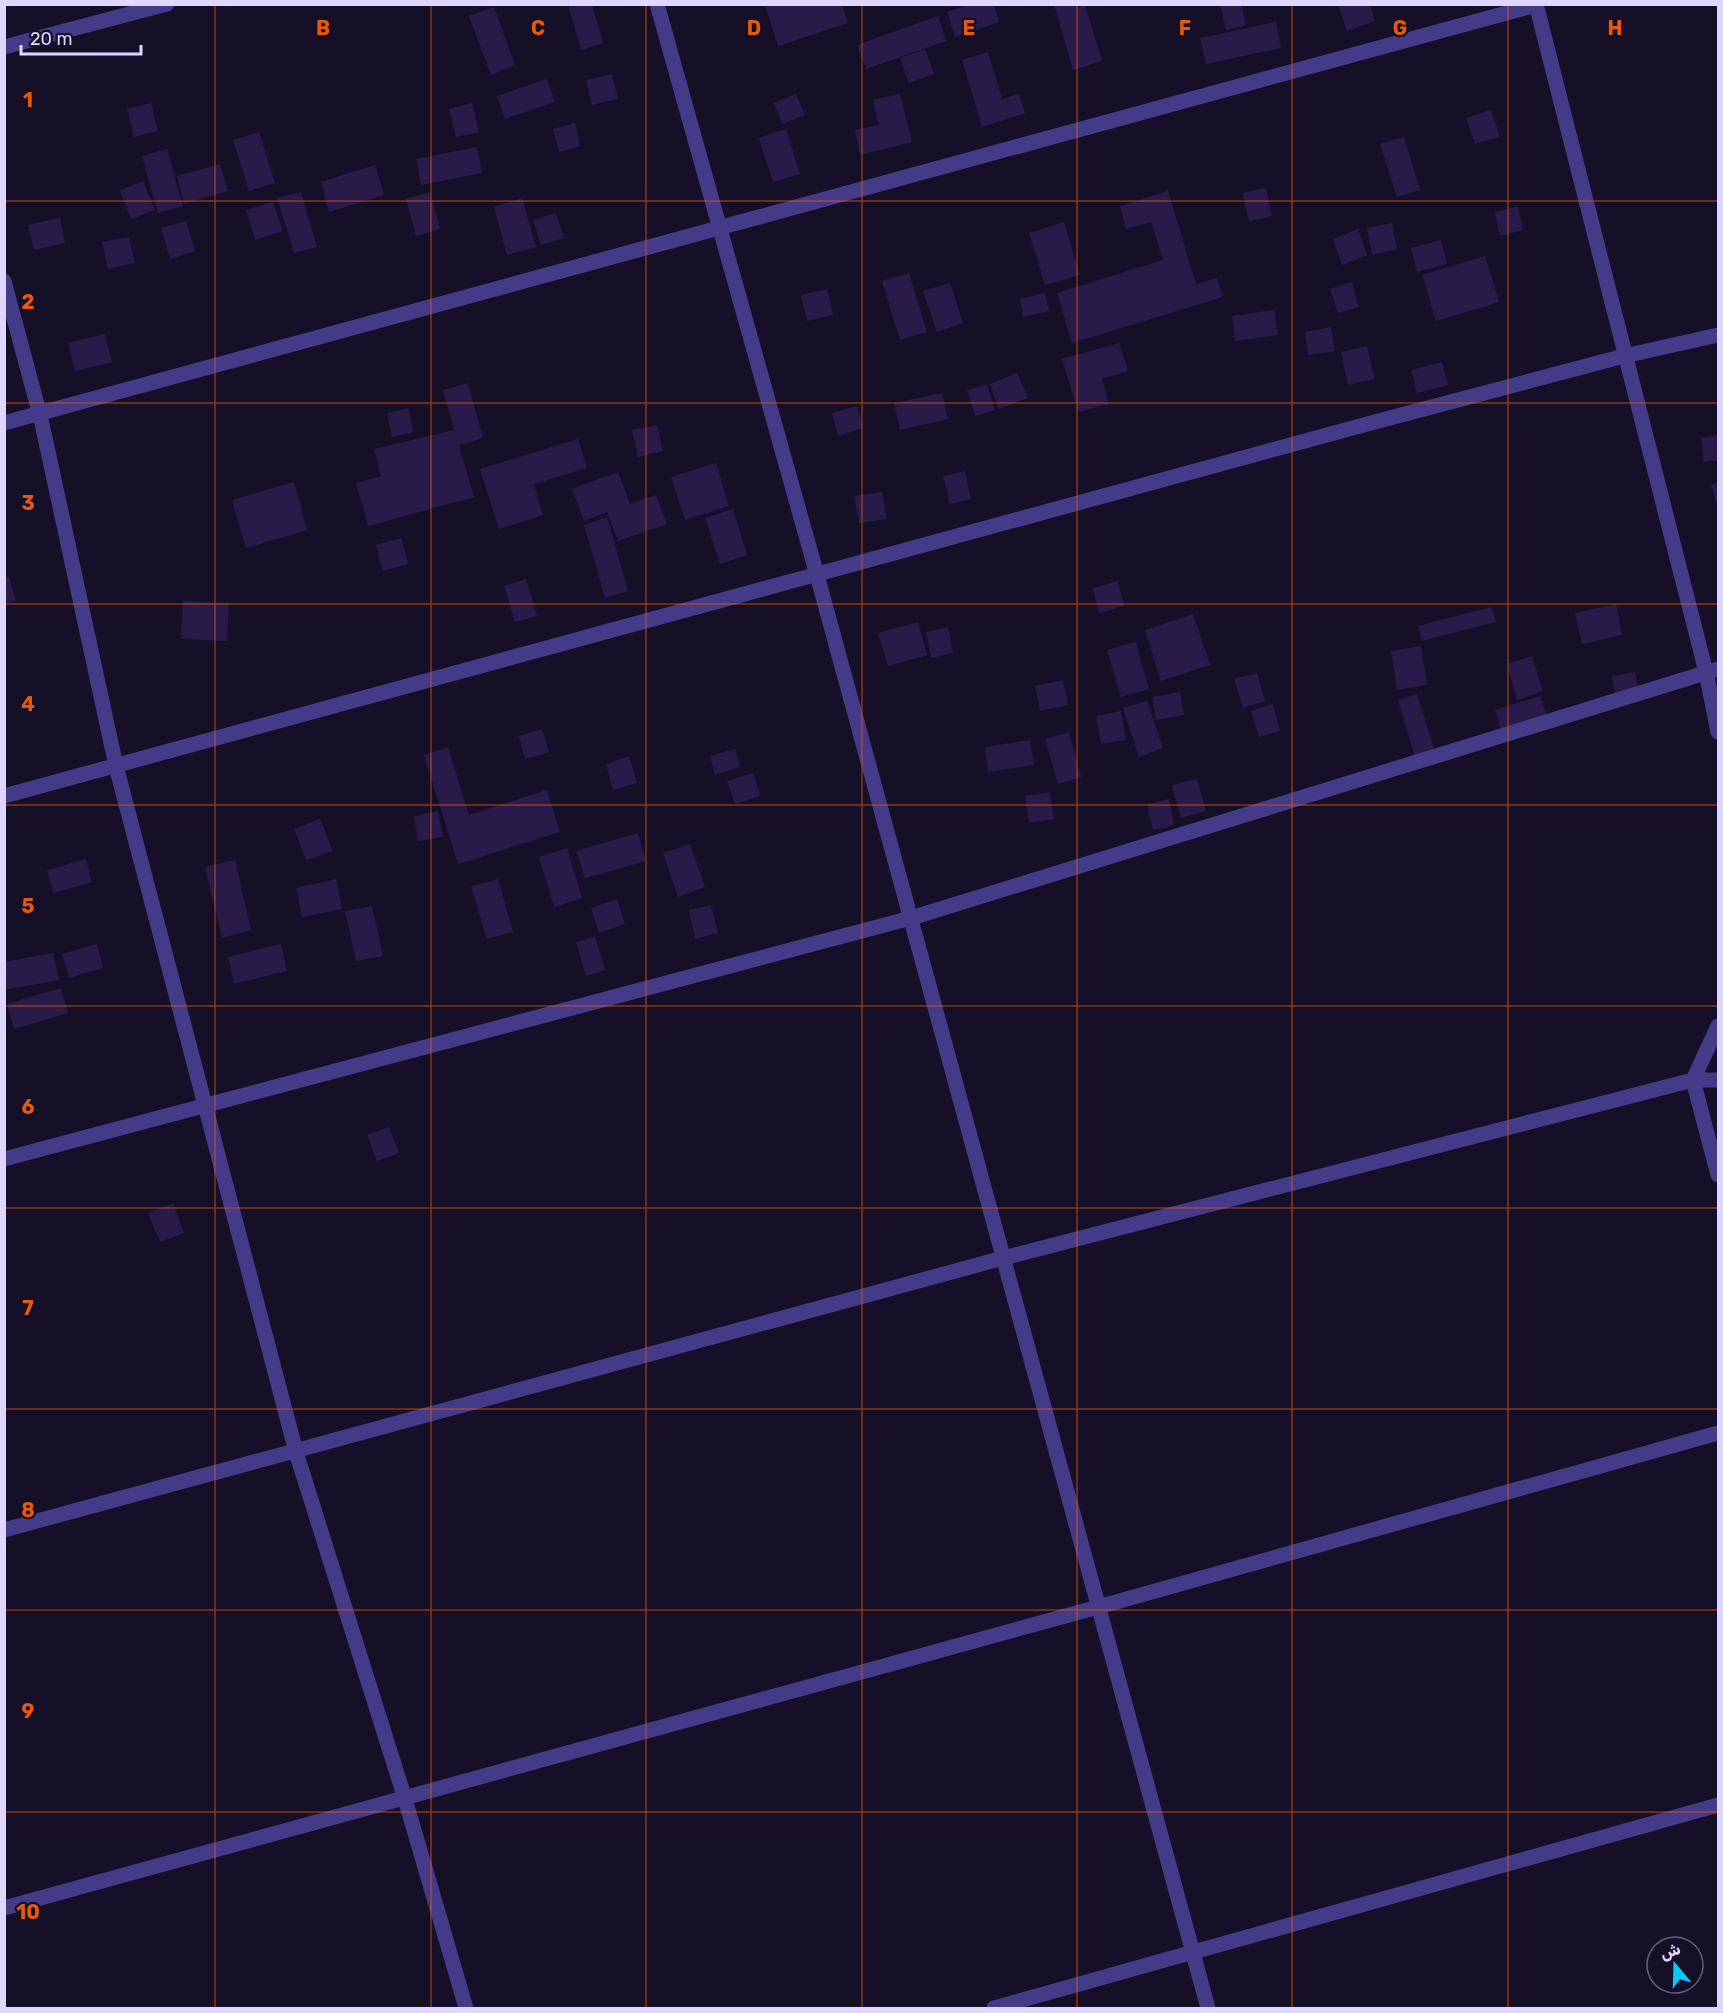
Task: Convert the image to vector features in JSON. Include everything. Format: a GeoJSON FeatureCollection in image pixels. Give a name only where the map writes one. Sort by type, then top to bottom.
{"type":"FeatureCollection","features":[{"type":"Feature","properties":{"kind":"street"},"geometry":{"type":"LineString","coordinates":[[4,47],[167,4]]}},
{"type":"Feature","properties":{"kind":"street"},"geometry":{"type":"LineString","coordinates":[[657,4],[817,575],[1208,2008]]}},
{"type":"Feature","properties":{"kind":"street"},"geometry":{"type":"LineString","coordinates":[[4,423],[1536,5],[1624,356],[1712,671],[1719,732]]}},
{"type":"Feature","properties":{"kind":"street"},"geometry":{"type":"LineString","coordinates":[[4,281],[39,414],[116,766],[296,1452],[405,1799],[466,2008]]}},
{"type":"Feature","properties":{"kind":"street"},"geometry":{"type":"LineString","coordinates":[[4,796],[1624,356],[1719,335]]}},
{"type":"Feature","properties":{"kind":"street"},"geometry":{"type":"LineString","coordinates":[[4,1159],[911,918],[1712,671]]}},
{"type":"Feature","properties":{"kind":"street"},"geometry":{"type":"LineString","coordinates":[[1719,1026],[1693,1080],[1719,1175]]}},
{"type":"Feature","properties":{"kind":"street"},"geometry":{"type":"LineString","coordinates":[[4,1530],[1003,1258],[1693,1080],[1719,1080]]}},
{"type":"Feature","properties":{"kind":"street"},"geometry":{"type":"LineString","coordinates":[[4,1908],[405,1799],[1719,1433]]}},
{"type":"Feature","properties":{"kind":"street"},"geometry":{"type":"LineString","coordinates":[[994,2008],[1719,1805]]}},
{"type":"Feature","properties":{"kind":"building"},"geometry":{"type":"Polygon","coordinates":[[[568,4],[592,4],[603,43],[581,50],[568,4]]]}},
{"type":"Feature","properties":{"kind":"building"},"geometry":{"type":"Polygon","coordinates":[[[970,4],[994,4],[999,22],[955,37],[947,12],[970,4]]]}},
{"type":"Feature","properties":{"kind":"building"},"geometry":{"type":"Polygon","coordinates":[[[1054,4],[1077,4],[1078,8],[1085,5],[1102,61],[1073,70],[1054,4]]]}},
{"type":"Feature","properties":{"kind":"building"},"geometry":{"type":"Polygon","coordinates":[[[1220,4],[1241,4],[1246,25],[1226,30],[1220,4]]]}},
{"type":"Feature","properties":{"kind":"building"},"geometry":{"type":"Polygon","coordinates":[[[1338,4],[1370,4],[1375,21],[1347,31],[1338,4]]]}},
{"type":"Feature","properties":{"kind":"building"},"geometry":{"type":"Polygon","coordinates":[[[765,5],[842,5],[848,23],[778,46],[765,5]]]}},
{"type":"Feature","properties":{"kind":"building"},"geometry":{"type":"Polygon","coordinates":[[[494,7],[515,65],[491,75],[469,16],[494,7]]]}},
{"type":"Feature","properties":{"kind":"building"},"geometry":{"type":"Polygon","coordinates":[[[938,16],[946,41],[866,69],[857,45],[938,16]]]}},
{"type":"Feature","properties":{"kind":"building"},"geometry":{"type":"Polygon","coordinates":[[[1276,22],[1281,48],[1206,64],[1200,38],[1276,22]]]}},
{"type":"Feature","properties":{"kind":"building"},"geometry":{"type":"Polygon","coordinates":[[[925,49],[934,74],[909,83],[900,58],[925,49]]]}},
{"type":"Feature","properties":{"kind":"building"},"geometry":{"type":"Polygon","coordinates":[[[988,52],[1002,99],[1019,94],[1025,113],[982,127],[962,60],[988,52]]]}},
{"type":"Feature","properties":{"kind":"building"},"geometry":{"type":"Polygon","coordinates":[[[612,74],[618,99],[592,105],[586,80],[612,74]]]}},
{"type":"Feature","properties":{"kind":"building"},"geometry":{"type":"Polygon","coordinates":[[[547,79],[555,102],[505,119],[497,96],[547,79]]]}},
{"type":"Feature","properties":{"kind":"building"},"geometry":{"type":"Polygon","coordinates":[[[796,94],[805,115],[782,124],[774,103],[796,94]]]}},
{"type":"Feature","properties":{"kind":"building"},"geometry":{"type":"Polygon","coordinates":[[[900,94],[912,142],[860,155],[855,130],[879,125],[873,100],[900,94]]]}},
{"type":"Feature","properties":{"kind":"building"},"geometry":{"type":"Polygon","coordinates":[[[151,103],[158,131],[134,137],[127,109],[151,103]]]}},
{"type":"Feature","properties":{"kind":"building"},"geometry":{"type":"Polygon","coordinates":[[[472,103],[479,132],[456,137],[449,109],[472,103]]]}},
{"type":"Feature","properties":{"kind":"building"},"geometry":{"type":"Polygon","coordinates":[[[1491,110],[1500,137],[1475,144],[1466,118],[1491,110]]]}},
{"type":"Feature","properties":{"kind":"building"},"geometry":{"type":"Polygon","coordinates":[[[575,123],[580,146],[559,152],[553,129],[575,123]]]}},
{"type":"Feature","properties":{"kind":"building"},"geometry":{"type":"Polygon","coordinates":[[[786,129],[800,174],[773,182],[759,138],[786,129]]]}},
{"type":"Feature","properties":{"kind":"building"},"geometry":{"type":"Polygon","coordinates":[[[259,132],[275,183],[249,191],[233,140],[259,132]]]}},
{"type":"Feature","properties":{"kind":"building"},"geometry":{"type":"Polygon","coordinates":[[[1404,137],[1420,190],[1397,197],[1380,144],[1404,137]]]}},
{"type":"Feature","properties":{"kind":"building"},"geometry":{"type":"Polygon","coordinates":[[[477,147],[482,173],[421,185],[416,159],[477,147]]]}},
{"type":"Feature","properties":{"kind":"building"},"geometry":{"type":"Polygon","coordinates":[[[167,149],[183,206],[158,213],[142,156],[167,149]]]}},
{"type":"Feature","properties":{"kind":"building"},"geometry":{"type":"Polygon","coordinates":[[[220,164],[228,191],[184,204],[177,176],[220,164]]]}},
{"type":"Feature","properties":{"kind":"building"},"geometry":{"type":"Polygon","coordinates":[[[375,165],[384,195],[329,212],[321,182],[375,165]]]}},
{"type":"Feature","properties":{"kind":"building"},"geometry":{"type":"Polygon","coordinates":[[[143,181],[155,210],[131,219],[120,190],[143,181]]]}},
{"type":"Feature","properties":{"kind":"building"},"geometry":{"type":"Polygon","coordinates":[[[1266,188],[1272,216],[1249,221],[1242,193],[1266,188]]]}},
{"type":"Feature","properties":{"kind":"building"},"geometry":{"type":"Polygon","coordinates":[[[1168,191],[1196,284],[1217,278],[1223,297],[1072,343],[1057,293],[1163,260],[1151,222],[1126,229],[1120,206],[1168,191]]]}},
{"type":"Feature","properties":{"kind":"building"},"geometry":{"type":"Polygon","coordinates":[[[301,192],[317,247],[294,253],[277,198],[301,192]]]}},
{"type":"Feature","properties":{"kind":"building"},"geometry":{"type":"Polygon","coordinates":[[[430,192],[440,229],[416,236],[406,199],[430,192]]]}},
{"type":"Feature","properties":{"kind":"building"},"geometry":{"type":"Polygon","coordinates":[[[522,198],[536,247],[507,255],[494,207],[522,198]]]}},
{"type":"Feature","properties":{"kind":"building"},"geometry":{"type":"Polygon","coordinates":[[[273,202],[283,231],[255,240],[246,210],[273,202]]]}},
{"type":"Feature","properties":{"kind":"building"},"geometry":{"type":"Polygon","coordinates":[[[1518,206],[1523,230],[1500,236],[1495,212],[1518,206]]]}},
{"type":"Feature","properties":{"kind":"building"},"geometry":{"type":"Polygon","coordinates":[[[556,213],[564,238],[541,245],[533,220],[556,213]]]}},
{"type":"Feature","properties":{"kind":"building"},"geometry":{"type":"Polygon","coordinates":[[[60,218],[65,243],[34,250],[28,225],[60,218]]]}},
{"type":"Feature","properties":{"kind":"building"},"geometry":{"type":"Polygon","coordinates":[[[186,221],[195,251],[170,259],[161,228],[186,221]]]}},
{"type":"Feature","properties":{"kind":"building"},"geometry":{"type":"Polygon","coordinates":[[[1064,222],[1080,275],[1045,285],[1029,233],[1064,222]]]}},
{"type":"Feature","properties":{"kind":"building"},"geometry":{"type":"Polygon","coordinates":[[[1392,223],[1397,249],[1372,255],[1367,228],[1392,223]]]}},
{"type":"Feature","properties":{"kind":"building"},"geometry":{"type":"Polygon","coordinates":[[[1358,229],[1367,255],[1342,265],[1333,239],[1358,229]]]}},
{"type":"Feature","properties":{"kind":"building"},"geometry":{"type":"Polygon","coordinates":[[[129,237],[135,263],[108,269],[102,242],[129,237]]]}},
{"type":"Feature","properties":{"kind":"building"},"geometry":{"type":"Polygon","coordinates":[[[1441,240],[1447,264],[1417,272],[1411,248],[1441,240]]]}},
{"type":"Feature","properties":{"kind":"building"},"geometry":{"type":"Polygon","coordinates":[[[1485,256],[1499,302],[1436,321],[1422,275],[1485,256]]]}},
{"type":"Feature","properties":{"kind":"building"},"geometry":{"type":"Polygon","coordinates":[[[909,273],[927,332],[900,340],[882,281],[909,273]]]}},
{"type":"Feature","properties":{"kind":"building"},"geometry":{"type":"Polygon","coordinates":[[[1352,282],[1359,307],[1338,313],[1330,289],[1352,282]]]}},
{"type":"Feature","properties":{"kind":"building"},"geometry":{"type":"Polygon","coordinates":[[[950,283],[963,323],[937,332],[923,291],[950,283]]]}},
{"type":"Feature","properties":{"kind":"building"},"geometry":{"type":"Polygon","coordinates":[[[827,289],[833,315],[807,321],[801,295],[827,289]]]}},
{"type":"Feature","properties":{"kind":"building"},"geometry":{"type":"Polygon","coordinates":[[[1045,293],[1049,311],[1023,317],[1020,299],[1045,293]]]}},
{"type":"Feature","properties":{"kind":"building"},"geometry":{"type":"Polygon","coordinates":[[[1274,310],[1278,335],[1235,341],[1232,316],[1274,310]]]}},
{"type":"Feature","properties":{"kind":"building"},"geometry":{"type":"Polygon","coordinates":[[[1331,327],[1335,351],[1308,355],[1305,332],[1331,327]]]}},
{"type":"Feature","properties":{"kind":"building"},"geometry":{"type":"Polygon","coordinates":[[[105,334],[112,362],[75,371],[68,343],[105,334]]]}},
{"type":"Feature","properties":{"kind":"building"},"geometry":{"type":"Polygon","coordinates":[[[1119,343],[1128,371],[1102,379],[1109,404],[1078,412],[1062,359],[1119,343]]]}},
{"type":"Feature","properties":{"kind":"building"},"geometry":{"type":"Polygon","coordinates":[[[1367,346],[1375,379],[1348,385],[1341,352],[1367,346]]]}},
{"type":"Feature","properties":{"kind":"building"},"geometry":{"type":"Polygon","coordinates":[[[1442,362],[1448,385],[1417,393],[1411,370],[1442,362]]]}},
{"type":"Feature","properties":{"kind":"building"},"geometry":{"type":"Polygon","coordinates":[[[1017,373],[1028,398],[999,409],[990,384],[1017,373]]]}},
{"type":"Feature","properties":{"kind":"building"},"geometry":{"type":"Polygon","coordinates":[[[468,383],[483,438],[459,445],[474,497],[368,526],[356,483],[381,476],[374,449],[454,430],[443,390],[468,383]]]}},
{"type":"Feature","properties":{"kind":"building"},"geometry":{"type":"Polygon","coordinates":[[[987,384],[995,410],[975,416],[967,390],[987,384]]]}},
{"type":"Feature","properties":{"kind":"building"},"geometry":{"type":"Polygon","coordinates":[[[942,393],[948,419],[900,430],[894,403],[942,393]]]}},
{"type":"Feature","properties":{"kind":"building"},"geometry":{"type":"Polygon","coordinates":[[[857,406],[863,428],[838,436],[832,413],[857,406]]]}},
{"type":"Feature","properties":{"kind":"building"},"geometry":{"type":"Polygon","coordinates":[[[408,408],[414,432],[392,437],[387,413],[408,408]]]}},
{"type":"Feature","properties":{"kind":"building"},"geometry":{"type":"Polygon","coordinates":[[[657,425],[663,451],[638,457],[632,430],[657,425]]]}},
{"type":"Feature","properties":{"kind":"building"},"geometry":{"type":"Polygon","coordinates":[[[1718,435],[1718,460],[1704,462],[1701,438],[1718,435]]]}},
{"type":"Feature","properties":{"kind":"building"},"geometry":{"type":"Polygon","coordinates":[[[578,439],[587,468],[534,484],[543,515],[499,529],[480,469],[578,439]]]}},
{"type":"Feature","properties":{"kind":"building"},"geometry":{"type":"Polygon","coordinates":[[[716,463],[729,506],[685,520],[671,477],[716,463]]]}},
{"type":"Feature","properties":{"kind":"building"},"geometry":{"type":"Polygon","coordinates":[[[965,471],[971,499],[950,504],[943,476],[965,471]]]}},
{"type":"Feature","properties":{"kind":"building"},"geometry":{"type":"Polygon","coordinates":[[[618,472],[630,504],[656,495],[667,524],[618,541],[607,512],[584,521],[572,489],[618,472]]]}},
{"type":"Feature","properties":{"kind":"building"},"geometry":{"type":"Polygon","coordinates":[[[294,482],[307,530],[246,548],[232,500],[294,482]]]}},
{"type":"Feature","properties":{"kind":"building"},"geometry":{"type":"Polygon","coordinates":[[[1718,482],[1718,508],[1711,485],[1718,482]]]}},
{"type":"Feature","properties":{"kind":"building"},"geometry":{"type":"Polygon","coordinates":[[[882,492],[887,519],[859,523],[854,496],[882,492]]]}},
{"type":"Feature","properties":{"kind":"building"},"geometry":{"type":"Polygon","coordinates":[[[733,509],[747,555],[720,564],[705,518],[733,509]]]}},
{"type":"Feature","properties":{"kind":"building"},"geometry":{"type":"Polygon","coordinates":[[[607,517],[628,591],[605,598],[584,525],[607,517]]]}},
{"type":"Feature","properties":{"kind":"building"},"geometry":{"type":"Polygon","coordinates":[[[401,538],[408,564],[383,571],[376,545],[401,538]]]}},
{"type":"Feature","properties":{"kind":"building"},"geometry":{"type":"Polygon","coordinates":[[[9,577],[16,601],[4,604],[4,578],[9,577]]]}},
{"type":"Feature","properties":{"kind":"building"},"geometry":{"type":"Polygon","coordinates":[[[526,579],[537,616],[515,622],[504,586],[526,579]]]}},
{"type":"Feature","properties":{"kind":"building"},"geometry":{"type":"Polygon","coordinates":[[[1118,581],[1124,606],[1099,613],[1093,588],[1118,581]]]}},
{"type":"Feature","properties":{"kind":"building"},"geometry":{"type":"Polygon","coordinates":[[[183,601],[229,603],[227,641],[181,639],[183,601]]]}},
{"type":"Feature","properties":{"kind":"building"},"geometry":{"type":"Polygon","coordinates":[[[1616,604],[1622,635],[1582,644],[1575,613],[1616,604]]]}},
{"type":"Feature","properties":{"kind":"building"},"geometry":{"type":"Polygon","coordinates":[[[1492,607],[1496,622],[1422,641],[1418,626],[1492,607]]]}},
{"type":"Feature","properties":{"kind":"building"},"geometry":{"type":"Polygon","coordinates":[[[1193,614],[1210,665],[1161,681],[1145,630],[1193,614]]]}},
{"type":"Feature","properties":{"kind":"building"},"geometry":{"type":"Polygon","coordinates":[[[918,622],[927,655],[888,666],[878,633],[918,622]]]}},
{"type":"Feature","properties":{"kind":"building"},"geometry":{"type":"Polygon","coordinates":[[[948,627],[953,653],[931,658],[926,632],[948,627]]]}},
{"type":"Feature","properties":{"kind":"building"},"geometry":{"type":"Polygon","coordinates":[[[1136,642],[1149,689],[1121,697],[1107,650],[1136,642]]]}},
{"type":"Feature","properties":{"kind":"building"},"geometry":{"type":"Polygon","coordinates":[[[1421,646],[1427,685],[1397,690],[1391,651],[1421,646]]]}},
{"type":"Feature","properties":{"kind":"building"},"geometry":{"type":"Polygon","coordinates":[[[1532,656],[1543,691],[1517,700],[1507,664],[1532,656]]]}},
{"type":"Feature","properties":{"kind":"building"},"geometry":{"type":"Polygon","coordinates":[[[1635,672],[1639,696],[1616,700],[1612,676],[1635,672]]]}},
{"type":"Feature","properties":{"kind":"building"},"geometry":{"type":"Polygon","coordinates":[[[1257,673],[1265,701],[1243,708],[1234,679],[1257,673]]]}},
{"type":"Feature","properties":{"kind":"building"},"geometry":{"type":"Polygon","coordinates":[[[1063,680],[1068,705],[1040,711],[1035,686],[1063,680]]]}},
{"type":"Feature","properties":{"kind":"building"},"geometry":{"type":"Polygon","coordinates":[[[1180,692],[1184,715],[1156,720],[1152,697],[1180,692]]]}},
{"type":"Feature","properties":{"kind":"building"},"geometry":{"type":"Polygon","coordinates":[[[1417,694],[1435,751],[1415,757],[1398,700],[1417,694]]]}},
{"type":"Feature","properties":{"kind":"building"},"geometry":{"type":"Polygon","coordinates":[[[1540,696],[1549,723],[1503,737],[1495,710],[1540,696]]]}},
{"type":"Feature","properties":{"kind":"building"},"geometry":{"type":"Polygon","coordinates":[[[1147,701],[1163,748],[1139,757],[1123,708],[1147,701]]]}},
{"type":"Feature","properties":{"kind":"building"},"geometry":{"type":"Polygon","coordinates":[[[1273,704],[1280,731],[1259,737],[1251,711],[1273,704]]]}},
{"type":"Feature","properties":{"kind":"building"},"geometry":{"type":"Polygon","coordinates":[[[1121,711],[1126,740],[1101,744],[1096,716],[1121,711]]]}},
{"type":"Feature","properties":{"kind":"building"},"geometry":{"type":"Polygon","coordinates":[[[542,729],[549,752],[525,759],[519,736],[542,729]]]}},
{"type":"Feature","properties":{"kind":"building"},"geometry":{"type":"Polygon","coordinates":[[[1069,732],[1081,777],[1058,784],[1045,739],[1069,732]]]}},
{"type":"Feature","properties":{"kind":"building"},"geometry":{"type":"Polygon","coordinates":[[[1030,740],[1034,765],[988,772],[985,747],[1030,740]]]}},
{"type":"Feature","properties":{"kind":"building"},"geometry":{"type":"Polygon","coordinates":[[[448,747],[469,815],[547,790],[560,832],[458,864],[424,755],[448,747]]]}},
{"type":"Feature","properties":{"kind":"building"},"geometry":{"type":"Polygon","coordinates":[[[735,749],[740,767],[715,775],[710,756],[735,749]]]}},
{"type":"Feature","properties":{"kind":"building"},"geometry":{"type":"Polygon","coordinates":[[[629,756],[637,783],[613,790],[606,764],[629,756]]]}},
{"type":"Feature","properties":{"kind":"building"},"geometry":{"type":"Polygon","coordinates":[[[753,773],[760,796],[735,804],[727,781],[753,773]]]}},
{"type":"Feature","properties":{"kind":"building"},"geometry":{"type":"Polygon","coordinates":[[[1197,779],[1206,811],[1181,818],[1172,785],[1197,779]]]}},
{"type":"Feature","properties":{"kind":"building"},"geometry":{"type":"Polygon","coordinates":[[[1050,792],[1054,819],[1029,823],[1025,796],[1050,792]]]}},
{"type":"Feature","properties":{"kind":"building"},"geometry":{"type":"Polygon","coordinates":[[[1169,799],[1174,825],[1153,830],[1147,804],[1169,799]]]}},
{"type":"Feature","properties":{"kind":"building"},"geometry":{"type":"Polygon","coordinates":[[[438,811],[443,837],[418,841],[414,816],[438,811]]]}},
{"type":"Feature","properties":{"kind":"building"},"geometry":{"type":"Polygon","coordinates":[[[320,819],[333,851],[306,860],[294,829],[320,819]]]}},
{"type":"Feature","properties":{"kind":"building"},"geometry":{"type":"Polygon","coordinates":[[[638,833],[646,861],[585,878],[576,851],[638,833]]]}},
{"type":"Feature","properties":{"kind":"building"},"geometry":{"type":"Polygon","coordinates":[[[690,844],[705,887],[678,897],[663,853],[690,844]]]}},
{"type":"Feature","properties":{"kind":"building"},"geometry":{"type":"Polygon","coordinates":[[[567,848],[582,898],[554,907],[539,857],[567,848]]]}},
{"type":"Feature","properties":{"kind":"building"},"geometry":{"type":"Polygon","coordinates":[[[86,859],[92,882],[53,893],[47,870],[86,859]]]}},
{"type":"Feature","properties":{"kind":"building"},"geometry":{"type":"Polygon","coordinates":[[[235,860],[251,930],[222,938],[205,867],[235,860]]]}},
{"type":"Feature","properties":{"kind":"building"},"geometry":{"type":"Polygon","coordinates":[[[336,879],[342,909],[302,917],[296,888],[336,879]]]}},
{"type":"Feature","properties":{"kind":"building"},"geometry":{"type":"Polygon","coordinates":[[[498,879],[513,932],[487,939],[471,887],[498,879]]]}},
{"type":"Feature","properties":{"kind":"building"},"geometry":{"type":"Polygon","coordinates":[[[617,899],[625,924],[599,933],[591,908],[617,899]]]}},
{"type":"Feature","properties":{"kind":"building"},"geometry":{"type":"Polygon","coordinates":[[[711,905],[718,933],[695,939],[689,910],[711,905]]]}},
{"type":"Feature","properties":{"kind":"building"},"geometry":{"type":"Polygon","coordinates":[[[372,906],[383,956],[356,961],[345,911],[372,906]]]}},
{"type":"Feature","properties":{"kind":"building"},"geometry":{"type":"Polygon","coordinates":[[[595,936],[605,970],[586,976],[576,942],[595,936]]]}},
{"type":"Feature","properties":{"kind":"building"},"geometry":{"type":"Polygon","coordinates":[[[97,944],[103,968],[69,978],[62,954],[97,944]]]}},
{"type":"Feature","properties":{"kind":"building"},"geometry":{"type":"Polygon","coordinates":[[[281,944],[287,971],[234,984],[228,957],[281,944]]]}},
{"type":"Feature","properties":{"kind":"building"},"geometry":{"type":"Polygon","coordinates":[[[53,953],[59,980],[4,990],[4,962],[53,953]]]}},
{"type":"Feature","properties":{"kind":"building"},"geometry":{"type":"Polygon","coordinates":[[[61,988],[68,1013],[14,1029],[7,1004],[61,988]]]}},
{"type":"Feature","properties":{"kind":"building"},"geometry":{"type":"Polygon","coordinates":[[[389,1127],[399,1153],[377,1161],[367,1135],[389,1127]]]}},
{"type":"Feature","properties":{"kind":"building"},"geometry":{"type":"Polygon","coordinates":[[[173,1203],[184,1233],[160,1242],[148,1213],[173,1203]]]}}]}
